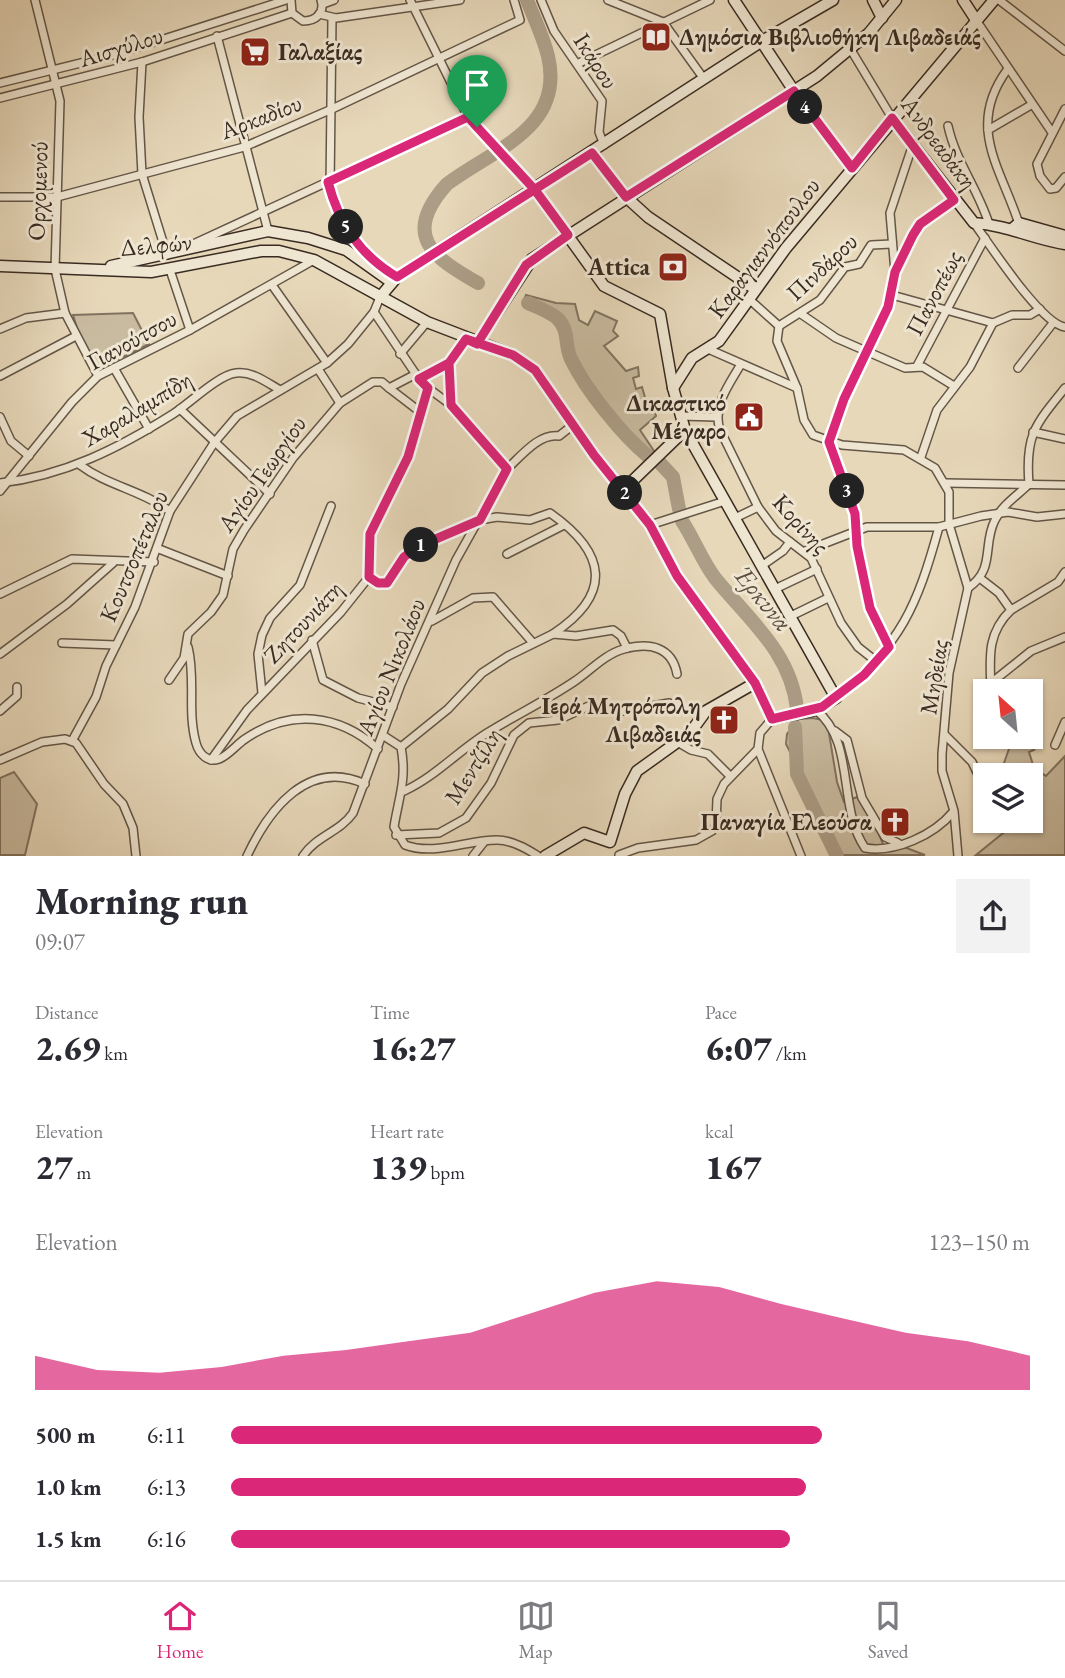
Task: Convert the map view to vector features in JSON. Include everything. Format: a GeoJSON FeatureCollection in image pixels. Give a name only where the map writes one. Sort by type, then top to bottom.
{"type":"FeatureCollection","features":[{"type":"Feature","properties":{"kind":"main road"},"geometry":{"type":"LineString","coordinates":[[734,0],[794,91],[852,168]]}},
{"type":"Feature","properties":{"kind":"main road"},"geometry":{"type":"LineString","coordinates":[[380,297],[394,280],[411,268],[762,41],[833,0]]}},
{"type":"Feature","properties":{"kind":"main road"},"geometry":{"type":"LineString","coordinates":[[873,0],[882,18]]}},
{"type":"Feature","properties":{"kind":"main road"},"geometry":{"type":"LineString","coordinates":[[477,344],[526,265],[626,197],[794,91],[851,50],[896,0]]}},
{"type":"Feature","properties":{"kind":"main road"},"geometry":{"type":"LineString","coordinates":[[964,0],[976,20]]}},
{"type":"Feature","properties":{"kind":"main road","name":"Καραγιαννόπουλου"},"geometry":{"type":"LineString","coordinates":[[673,388],[687,363],[719,341],[755,289],[892,118],[994,0]]}},
{"type":"Feature","properties":{"kind":"main road","name":"Ανδρεαδάκη"},"geometry":{"type":"LineString","coordinates":[[892,118],[974,223]]}},
{"type":"Feature","properties":{"kind":"main road"},"geometry":{"type":"LineString","coordinates":[[592,153],[626,197],[675,237],[755,289]]}},
{"type":"Feature","properties":{"kind":"main road"},"geometry":{"type":"LineString","coordinates":[[535,190],[604,286],[660,314],[673,388],[685,430],[777,588],[836,698],[816,710],[772,719]]}},
{"type":"Feature","properties":{"kind":"main road"},"geometry":{"type":"LineString","coordinates":[[974,223],[1065,236]]}},
{"type":"Feature","properties":{"kind":"main road"},"geometry":{"type":"LineString","coordinates":[[1018,228],[1065,244]]}},
{"type":"Feature","properties":{"kind":"main road"},"geometry":{"type":"LineString","coordinates":[[97,269],[268,231],[308,238],[346,250],[394,280]]}},
{"type":"Feature","properties":{"kind":"main road"},"geometry":{"type":"LineString","coordinates":[[346,250],[353,240]]}},
{"type":"Feature","properties":{"kind":"main road","name":"Δελφών"},"geometry":{"type":"LineString","coordinates":[[0,266],[170,270],[261,251],[279,250],[314,260],[427,322],[527,362],[650,525],[677,576],[755,683],[772,719]]}},
{"type":"Feature","properties":{"kind":"main road"},"geometry":{"type":"LineString","coordinates":[[623,490],[685,430]]}},
{"type":"Feature","properties":{"kind":"main road"},"geometry":{"type":"LineString","coordinates":[[545,856],[584,833],[610,842],[625,794],[636,771],[679,743],[702,715],[755,683]]}},
{"type":"Feature","properties":{"kind":"street","name":"Ορχομενού"},"geometry":{"type":"LineString","coordinates":[[35,0],[58,85],[55,269],[65,313],[98,376]]}},
{"type":"Feature","properties":{"kind":"street","name":"Αισχύλου"},"geometry":{"type":"LineString","coordinates":[[0,83],[55,71],[289,0]]}},
{"type":"Feature","properties":{"kind":"street"},"geometry":{"type":"LineString","coordinates":[[289,0],[292,12],[303,21],[318,16],[332,22],[412,4],[460,0]]}},
{"type":"Feature","properties":{"kind":"street"},"geometry":{"type":"LineString","coordinates":[[318,16],[322,2],[334,0]]}},
{"type":"Feature","properties":{"kind":"street","name":"Αρκαδίου"},"geometry":{"type":"LineString","coordinates":[[0,197],[57,197],[244,147],[439,60],[520,20],[514,0]]}},
{"type":"Feature","properties":{"kind":"street","name":"Ικάρου"},"geometry":{"type":"LineString","coordinates":[[541,0],[554,31],[579,63],[602,101],[599,132],[604,145]]}},
{"type":"Feature","properties":{"kind":"street"},"geometry":{"type":"LineString","coordinates":[[608,0],[663,22],[705,79]]}},
{"type":"Feature","properties":{"kind":"street"},"geometry":{"type":"LineString","coordinates":[[579,63],[710,0]]}},
{"type":"Feature","properties":{"kind":"street"},"geometry":{"type":"LineString","coordinates":[[999,0],[1065,51]]}},
{"type":"Feature","properties":{"kind":"street"},"geometry":{"type":"LineString","coordinates":[[412,4],[468,117],[535,190]]}},
{"type":"Feature","properties":{"kind":"street","name":"Αισχύλου"},"geometry":{"type":"LineString","coordinates":[[0,98],[142,62],[292,12]]}},
{"type":"Feature","properties":{"kind":"street"},"geometry":{"type":"LineString","coordinates":[[976,20],[1007,70],[1051,131]]}},
{"type":"Feature","properties":{"kind":"street"},"geometry":{"type":"LineString","coordinates":[[332,22],[332,109],[328,182],[353,240],[394,280]]}},
{"type":"Feature","properties":{"kind":"street"},"geometry":{"type":"LineString","coordinates":[[217,36],[268,231]]}},
{"type":"Feature","properties":{"kind":"street","name":"Ανδρεαδάκη"},"geometry":{"type":"LineString","coordinates":[[851,50],[892,118]]}},
{"type":"Feature","properties":{"kind":"street"},"geometry":{"type":"LineString","coordinates":[[142,62],[139,117],[142,174],[167,255]]}},
{"type":"Feature","properties":{"kind":"street"},"geometry":{"type":"LineString","coordinates":[[1007,70],[988,104],[988,130],[994,159],[1018,228]]}},
{"type":"Feature","properties":{"kind":"street"},"geometry":{"type":"LineString","coordinates":[[988,130],[1031,105]]}},
{"type":"Feature","properties":{"kind":"street"},"geometry":{"type":"LineString","coordinates":[[1065,109],[1051,131],[1038,159],[1037,169],[1049,189],[1056,188],[1065,177]]}},
{"type":"Feature","properties":{"kind":"street"},"geometry":{"type":"LineString","coordinates":[[186,250],[193,244],[468,117]]}},
{"type":"Feature","properties":{"kind":"street"},"geometry":{"type":"LineString","coordinates":[[948,126],[954,152],[983,204],[989,224]]}},
{"type":"Feature","properties":{"kind":"street"},"geometry":{"type":"LineString","coordinates":[[889,647],[870,608],[855,532],[855,514],[829,442],[834,422],[892,295],[895,272],[890,213],[893,196],[912,147]]}},
{"type":"Feature","properties":{"kind":"street"},"geometry":{"type":"LineString","coordinates":[[895,272],[920,224],[954,200]]}},
{"type":"Feature","properties":{"kind":"street","name":"Ανδρεαδάκη"},"geometry":{"type":"LineString","coordinates":[[974,223],[1053,323]]}},
{"type":"Feature","properties":{"kind":"street","name":"Πανοπέως"},"geometry":{"type":"LineString","coordinates":[[917,366],[985,238]]}},
{"type":"Feature","properties":{"kind":"street","name":"Πινδάρου"},"geometry":{"type":"LineString","coordinates":[[749,299],[779,326],[820,300],[845,267],[862,261],[872,245],[892,244]]}},
{"type":"Feature","properties":{"kind":"street","name":"Γιανούτσου"},"geometry":{"type":"LineString","coordinates":[[0,491],[72,402],[98,376],[190,330],[314,260]]}},
{"type":"Feature","properties":{"kind":"street"},"geometry":{"type":"LineString","coordinates":[[170,270],[190,330]]}},
{"type":"Feature","properties":{"kind":"street"},"geometry":{"type":"LineString","coordinates":[[272,285],[327,363]]}},
{"type":"Feature","properties":{"kind":"street"},"geometry":{"type":"LineString","coordinates":[[892,295],[993,323],[1012,315],[1030,315],[1040,309]]}},
{"type":"Feature","properties":{"kind":"street","name":"Κουτσοπέταλου"},"geometry":{"type":"LineString","coordinates":[[72,741],[96,697],[116,645],[154,562],[170,511],[215,443],[237,416],[327,363],[348,344],[374,312],[380,297]]}},
{"type":"Feature","properties":{"kind":"street"},"geometry":{"type":"LineString","coordinates":[[374,312],[418,377],[451,405],[507,469],[542,439],[550,435],[559,436],[573,425]]}},
{"type":"Feature","properties":{"kind":"street"},"geometry":{"type":"LineString","coordinates":[[0,329],[26,318],[65,313]]}},
{"type":"Feature","properties":{"kind":"street"},"geometry":{"type":"LineString","coordinates":[[801,314],[836,338],[905,368],[917,366],[954,386]]}},
{"type":"Feature","properties":{"kind":"street"},"geometry":{"type":"LineString","coordinates":[[400,354],[427,322]]}},
{"type":"Feature","properties":{"kind":"street"},"geometry":{"type":"LineString","coordinates":[[921,457],[937,410],[970,367],[993,323]]}},
{"type":"Feature","properties":{"kind":"street"},"geometry":{"type":"LineString","coordinates":[[1018,368],[1053,323],[1064,328]]}},
{"type":"Feature","properties":{"kind":"street"},"geometry":{"type":"LineString","coordinates":[[779,326],[777,341],[797,388],[807,428],[813,435],[842,445],[891,448],[921,457],[935,468],[946,483],[949,524],[968,588],[981,579],[993,522],[1029,484],[1027,450],[1033,432],[1065,388]]}},
{"type":"Feature","properties":{"kind":"street"},"geometry":{"type":"LineString","coordinates":[[0,376],[76,336]]}},
{"type":"Feature","properties":{"kind":"street"},"geometry":{"type":"LineString","coordinates":[[389,388],[449,363],[466,339]]}},
{"type":"Feature","properties":{"kind":"street"},"geometry":{"type":"LineString","coordinates":[[708,349],[797,388]]}},
{"type":"Feature","properties":{"kind":"street"},"geometry":{"type":"LineString","coordinates":[[449,363],[451,405]]}},
{"type":"Feature","properties":{"kind":"street"},"geometry":{"type":"LineString","coordinates":[[680,416],[716,417],[719,404],[741,364]]}},
{"type":"Feature","properties":{"kind":"street"},"geometry":{"type":"LineString","coordinates":[[114,368],[149,429]]}},
{"type":"Feature","properties":{"kind":"street"},"geometry":{"type":"LineString","coordinates":[[318,369],[341,403]]}},
{"type":"Feature","properties":{"kind":"street","name":"Χαραλαμπίδη"},"geometry":{"type":"LineString","coordinates":[[4,483],[60,472],[79,465],[149,429],[233,373],[249,373],[280,390]]}},
{"type":"Feature","properties":{"kind":"street","name":"Αγίου Γεωργίου"},"geometry":{"type":"LineString","coordinates":[[169,680],[188,646],[188,634],[218,604],[228,576],[233,549],[293,458],[341,403],[373,382],[382,382],[389,388]]}},
{"type":"Feature","properties":{"kind":"street"},"geometry":{"type":"LineString","coordinates":[[389,388],[418,411]]}},
{"type":"Feature","properties":{"kind":"street","name":"Ζητουνιάτη"},"geometry":{"type":"LineString","coordinates":[[211,760],[262,692],[341,612],[369,577],[370,534],[408,457],[418,411],[428,388]]}},
{"type":"Feature","properties":{"kind":"street"},"geometry":{"type":"LineString","coordinates":[[180,410],[270,494]]}},
{"type":"Feature","properties":{"kind":"street"},"geometry":{"type":"LineString","coordinates":[[0,417],[11,441],[29,456]]}},
{"type":"Feature","properties":{"kind":"street","name":"Κορίνης"},"geometry":{"type":"LineString","coordinates":[[716,417],[758,507],[776,531],[805,551],[817,569],[828,598],[858,647],[877,662]]}},
{"type":"Feature","properties":{"kind":"street"},"geometry":{"type":"LineString","coordinates":[[1033,432],[1065,439]]}},
{"type":"Feature","properties":{"kind":"street"},"geometry":{"type":"LineString","coordinates":[[79,465],[106,483],[149,496],[170,511]]}},
{"type":"Feature","properties":{"kind":"street","name":"Αγίου Νικολάου"},"geometry":{"type":"LineString","coordinates":[[303,856],[312,844],[347,821],[365,784],[393,707],[456,560],[507,469]]}},
{"type":"Feature","properties":{"kind":"street"},"geometry":{"type":"LineString","coordinates":[[946,483],[1065,485]]}},
{"type":"Feature","properties":{"kind":"street"},"geometry":{"type":"LineString","coordinates":[[650,525],[725,501]]}},
{"type":"Feature","properties":{"kind":"street"},"geometry":{"type":"LineString","coordinates":[[262,692],[258,654],[262,635],[270,618],[300,584],[331,506]]}},
{"type":"Feature","properties":{"kind":"street"},"geometry":{"type":"LineString","coordinates":[[735,518],[758,507]]}},
{"type":"Feature","properties":{"kind":"street"},"geometry":{"type":"LineString","coordinates":[[369,577],[378,583],[387,583],[404,557],[417,547],[480,520],[497,517],[530,520],[550,513],[587,551],[595,566],[597,585],[575,617],[553,634],[491,665],[448,709],[401,747]]}},
{"type":"Feature","properties":{"kind":"street"},"geometry":{"type":"LineString","coordinates":[[805,551],[855,532],[884,525],[939,527],[999,513],[1037,517],[1065,513]]}},
{"type":"Feature","properties":{"kind":"street"},"geometry":{"type":"LineString","coordinates":[[507,554],[564,525]]}},
{"type":"Feature","properties":{"kind":"street"},"geometry":{"type":"LineString","coordinates":[[836,698],[877,662],[908,620],[939,527]]}},
{"type":"Feature","properties":{"kind":"street"},"geometry":{"type":"LineString","coordinates":[[763,565],[783,551],[790,542]]}},
{"type":"Feature","properties":{"kind":"street"},"geometry":{"type":"LineString","coordinates":[[159,549],[228,576]]}},
{"type":"Feature","properties":{"kind":"street"},"geometry":{"type":"LineString","coordinates":[[0,594],[72,559],[93,558],[113,563],[154,562]]}},
{"type":"Feature","properties":{"kind":"street"},"geometry":{"type":"LineString","coordinates":[[0,653],[67,604],[113,563]]}},
{"type":"Feature","properties":{"kind":"street"},"geometry":{"type":"LineString","coordinates":[[777,588],[817,569]]}},
{"type":"Feature","properties":{"kind":"street"},"geometry":{"type":"LineString","coordinates":[[991,679],[990,644],[998,625],[1011,610],[1058,582],[1065,572]]}},
{"type":"Feature","properties":{"kind":"street"},"geometry":{"type":"LineString","coordinates":[[981,579],[999,593],[1011,610]]}},
{"type":"Feature","properties":{"kind":"street","name":"Μηδείας"},"geometry":{"type":"LineString","coordinates":[[958,856],[954,811],[942,771],[949,673],[968,588]]}},
{"type":"Feature","properties":{"kind":"street"},"geometry":{"type":"LineString","coordinates":[[431,621],[473,598],[493,597],[533,643]]}},
{"type":"Feature","properties":{"kind":"street"},"geometry":{"type":"LineString","coordinates":[[791,616],[828,598]]}},
{"type":"Feature","properties":{"kind":"street"},"geometry":{"type":"LineString","coordinates":[[553,634],[576,636],[613,630],[621,636],[627,648]]}},
{"type":"Feature","properties":{"kind":"street"},"geometry":{"type":"LineString","coordinates":[[1000,679],[1031,651],[1065,636]]}},
{"type":"Feature","properties":{"kind":"street"},"geometry":{"type":"LineString","coordinates":[[312,640],[322,679],[358,698],[393,707]]}},
{"type":"Feature","properties":{"kind":"street"},"geometry":{"type":"LineString","coordinates":[[62,643],[116,645]]}},
{"type":"Feature","properties":{"kind":"street"},"geometry":{"type":"LineString","coordinates":[[188,646],[193,676],[190,695],[196,744],[204,756],[211,760],[221,758],[266,727],[285,721],[337,721],[354,729],[378,748]]}},
{"type":"Feature","properties":{"kind":"street"},"geometry":{"type":"LineString","coordinates":[[404,791],[423,782],[485,734],[574,682],[613,654],[627,648],[649,648],[670,654],[677,674]]}},
{"type":"Feature","properties":{"kind":"street"},"geometry":{"type":"LineString","coordinates":[[0,711],[17,696],[17,687]]}},
{"type":"Feature","properties":{"kind":"street","name":"Μεντζίλη"},"geometry":{"type":"LineString","coordinates":[[396,835],[439,833],[466,818],[491,783],[514,735],[529,723],[558,720],[591,705],[623,711],[654,703],[669,703],[702,715]]}},
{"type":"Feature","properties":{"kind":"street"},"geometry":{"type":"LineString","coordinates":[[816,710],[847,740],[862,798],[885,837],[899,844]]}},
{"type":"Feature","properties":{"kind":"street"},"geometry":{"type":"LineString","coordinates":[[772,719],[760,733],[758,749],[802,856]]}},
{"type":"Feature","properties":{"kind":"street"},"geometry":{"type":"LineString","coordinates":[[1055,746],[1065,722]]}},
{"type":"Feature","properties":{"kind":"street"},"geometry":{"type":"LineString","coordinates":[[835,731],[845,788],[860,841],[868,849],[918,841],[929,835],[954,811]]}},
{"type":"Feature","properties":{"kind":"street"},"geometry":{"type":"LineString","coordinates":[[944,735],[973,764]]}},
{"type":"Feature","properties":{"kind":"street"},"geometry":{"type":"LineString","coordinates":[[384,736],[401,747]]}},
{"type":"Feature","properties":{"kind":"street"},"geometry":{"type":"LineString","coordinates":[[0,760],[42,742],[72,741],[104,785],[123,804],[131,820],[136,856]]}},
{"type":"Feature","properties":{"kind":"street"},"geometry":{"type":"LineString","coordinates":[[679,743],[691,750],[708,754],[730,776]]}},
{"type":"Feature","properties":{"kind":"street"},"geometry":{"type":"LineString","coordinates":[[401,747],[404,791],[394,827],[396,835],[412,848],[511,842],[538,856]]}},
{"type":"Feature","properties":{"kind":"street"},"geometry":{"type":"LineString","coordinates":[[610,842],[619,855],[638,848],[704,838],[716,825],[717,799],[730,776],[758,749]]}},
{"type":"Feature","properties":{"kind":"street"},"geometry":{"type":"LineString","coordinates":[[247,856],[268,816],[291,794],[323,777],[336,775],[365,784]]}},
{"type":"Feature","properties":{"kind":"street"},"geometry":{"type":"LineString","coordinates":[[473,856],[484,842]]}},
{"type":"Feature","properties":{"kind":"shaded area"},"geometry":{"type":"Polygon","coordinates":[[[526,295],[556,303],[575,304],[579,320],[588,325],[595,311],[617,321],[613,331],[618,336],[604,346],[626,371],[638,367],[639,376],[633,378],[636,389],[642,387],[648,408],[653,407],[656,416],[640,430],[654,451],[651,454],[619,422],[586,381],[570,352],[567,331],[562,321],[524,300],[526,295]]]}},
{"type":"Feature","properties":{"kind":"shaded area"},"geometry":{"type":"Polygon","coordinates":[[[133,313],[149,344],[99,369],[80,337],[73,315],[133,313]]]}},
{"type":"Feature","properties":{"kind":"shaded area"},"geometry":{"type":"Polygon","coordinates":[[[799,719],[827,721],[837,782],[844,802],[857,797],[874,822],[885,849],[904,847],[925,855],[833,855],[808,787],[786,744],[787,734],[799,719]]]}},
{"type":"Feature","properties":{"kind":"shaded area"},"geometry":{"type":"Polygon","coordinates":[[[1009,749],[1034,750],[1029,752],[1032,763],[1004,763],[1009,749]]]}},
{"type":"Feature","properties":{"kind":"shaded area"},"geometry":{"type":"Polygon","coordinates":[[[1065,756],[1065,855],[976,855],[1003,833],[1043,833],[1043,774],[1046,776],[1065,756]]]}},
{"type":"Feature","properties":{"kind":"shaded area"},"geometry":{"type":"Polygon","coordinates":[[[14,772],[37,804],[25,855],[0,855],[0,778],[14,772]]]}},
{"type":"Feature","properties":{"kind":"waterway","name":"Έρκυνα"},"geometry":{"type":"LineString","coordinates":[[478,283],[436,254],[424,231],[426,217],[433,202],[447,184],[522,134],[536,119],[546,101],[550,81],[548,56],[527,0]]}},
{"type":"Feature","properties":{"kind":"waterway","name":"Έρκυνα"},"geometry":{"type":"LineString","coordinates":[[528,303],[551,314],[561,323],[571,359],[595,398],[649,457]]}},
{"type":"Feature","properties":{"kind":"waterway","name":"Έρκυνα"},"geometry":{"type":"LineString","coordinates":[[660,463],[673,477],[679,509]]}},
{"type":"Feature","properties":{"kind":"waterway","name":"Έρκυνα"},"geometry":{"type":"LineString","coordinates":[[682,521],[715,578],[777,653],[793,689],[797,709]]}},
{"type":"Feature","properties":{"kind":"waterway","name":"Έρκυνα"},"geometry":{"type":"LineString","coordinates":[[795,727],[797,774],[837,856]]}},
{"type":"Feature","properties":{"kind":"place","name":"Δημόσια Βιβλιοθήκη Λιβαδειάς"},"geometry":{"type":"Point","coordinates":[656,37]}},
{"type":"Feature","properties":{"kind":"place","name":"Γαλαξίας"},"geometry":{"type":"Point","coordinates":[255,52]}},
{"type":"Feature","properties":{"kind":"place","name":"Attica"},"geometry":{"type":"Point","coordinates":[673,267]}},
{"type":"Feature","properties":{"kind":"place","name":"Δικαστικό Μέγαρο"},"geometry":{"type":"Point","coordinates":[749,417]}},
{"type":"Feature","properties":{"kind":"place","name":"Ιερά Μητρόπολη Λιβαδειάς"},"geometry":{"type":"Point","coordinates":[724,720]}},
{"type":"Feature","properties":{"kind":"place","name":"Παναγία Ελεούσα"},"geometry":{"type":"Point","coordinates":[895,822]}},
{"type":"Feature","properties":{"kind":"route"},"geometry":{"type":"LineString","coordinates":[[477,127],[468,117],[328,182],[353,240],[385,270],[397,277],[535,190],[592,153],[626,197],[794,91],[852,168],[892,118],[954,200],[920,224],[913,235],[895,272],[888,307],[834,422],[829,442],[855,514],[857,546],[870,608],[877,628],[889,647],[864,675],[822,707],[772,719],[755,683],[677,576],[650,525],[594,455],[544,381],[527,362],[513,355],[477,344],[471,341],[466,339],[449,363],[419,379],[428,388],[418,411],[408,457],[370,534],[369,577],[378,583],[387,583],[404,557],[417,547],[480,520],[507,469],[451,405],[449,363],[459,350],[466,339],[477,344],[526,265],[568,235],[535,190],[477,127]]}}]}
